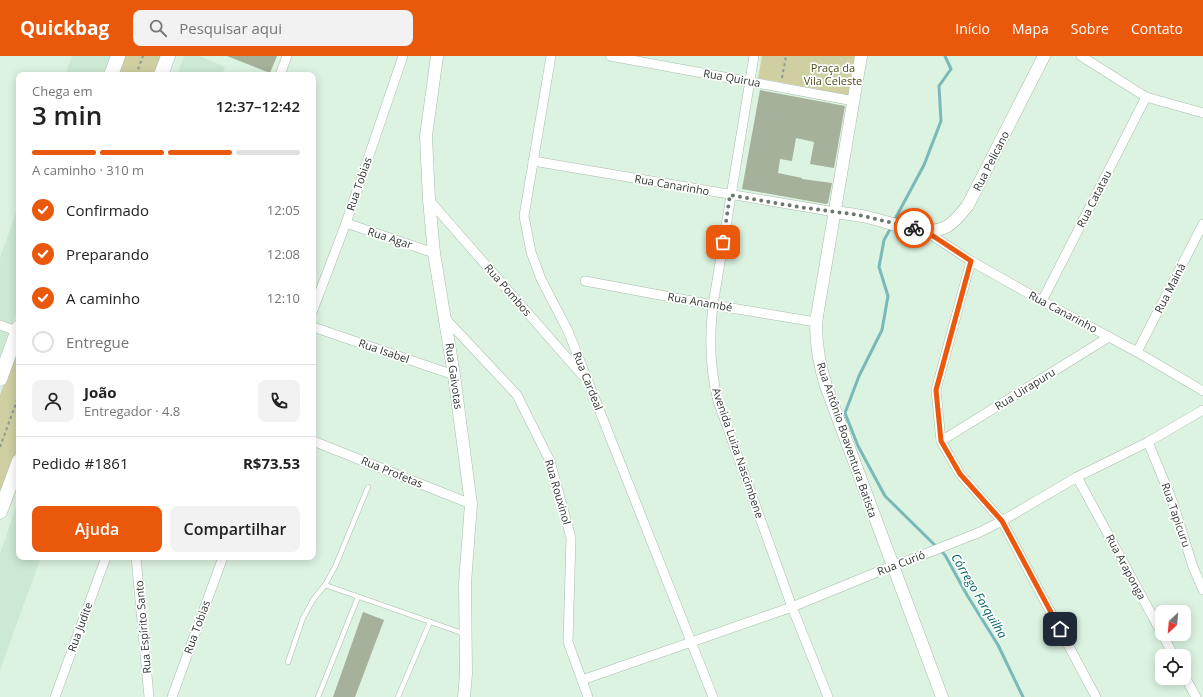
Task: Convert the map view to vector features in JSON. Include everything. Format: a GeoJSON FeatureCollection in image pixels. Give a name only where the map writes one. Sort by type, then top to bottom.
{"type":"FeatureCollection","features":[{"type":"Feature","properties":{"kind":"main road"},"geometry":{"type":"LineString","coordinates":[[113,72],[118,56]]}},
{"type":"Feature","properties":{"kind":"main road"},"geometry":{"type":"LineString","coordinates":[[162,72],[168,56]]}},
{"type":"Feature","properties":{"kind":"main road"},"geometry":{"type":"LineString","coordinates":[[0,379],[16,335]]}},
{"type":"Feature","properties":{"kind":"main road"},"geometry":{"type":"LineString","coordinates":[[0,512],[16,469]]}},
{"type":"Feature","properties":{"kind":"street"},"geometry":{"type":"LineString","coordinates":[[281,72],[287,56]]}},
{"type":"Feature","properties":{"kind":"street","name":"Rua Tobias"},"geometry":{"type":"LineString","coordinates":[[316,302],[346,223],[403,56]]}},
{"type":"Feature","properties":{"kind":"street","name":"Rua Gaivotas"},"geometry":{"type":"LineString","coordinates":[[437,56],[426,136],[428,200],[434,253],[454,375],[471,504],[465,583],[466,674],[464,697]]}},
{"type":"Feature","properties":{"kind":"street","name":"Rua Cardeal"},"geometry":{"type":"LineString","coordinates":[[551,56],[524,216],[531,252],[541,279],[568,331],[692,642],[712,697]]}},
{"type":"Feature","properties":{"kind":"street","name":"Rua Quirua"},"geometry":{"type":"LineString","coordinates":[[610,56],[854,101]]}},
{"type":"Feature","properties":{"kind":"street","name":"Avenida Luiza Nascimbene"},"geometry":{"type":"LineString","coordinates":[[754,56],[713,305],[710,335],[712,373],[718,401],[792,607],[828,697]]}},
{"type":"Feature","properties":{"kind":"street","name":"Rua Antônio Boaventura Batista"},"geometry":{"type":"LineString","coordinates":[[861,56],[816,322],[816,345],[826,386],[942,697]]}},
{"type":"Feature","properties":{"kind":"street","name":"Rua Pelicano"},"geometry":{"type":"LineString","coordinates":[[882,221],[924,230],[936,230],[946,227],[954,221],[968,205],[1044,56]]}},
{"type":"Feature","properties":{"kind":"street"},"geometry":{"type":"LineString","coordinates":[[1081,56],[1146,97],[1203,113]]}},
{"type":"Feature","properties":{"kind":"street","name":"Rua Catatau"},"geometry":{"type":"LineString","coordinates":[[1042,301],[1146,97]]}},
{"type":"Feature","properties":{"kind":"street","name":"Rua Canarinho"},"geometry":{"type":"LineString","coordinates":[[533,161],[730,195],[859,215],[882,221]]}},
{"type":"Feature","properties":{"kind":"street","name":"Rua Pombos"},"geometry":{"type":"LineString","coordinates":[[428,200],[588,381]]}},
{"type":"Feature","properties":{"kind":"street","name":"Rua Agar"},"geometry":{"type":"LineString","coordinates":[[346,223],[434,253]]}},
{"type":"Feature","properties":{"kind":"street","name":"Rua Mainá"},"geometry":{"type":"LineString","coordinates":[[1137,352],[1203,224]]}},
{"type":"Feature","properties":{"kind":"street","name":"Rua Canarinho"},"geometry":{"type":"LineString","coordinates":[[924,230],[971,261],[1137,352],[1203,391]]}},
{"type":"Feature","properties":{"kind":"street"},"geometry":{"type":"LineString","coordinates":[[971,261],[936,390],[941,441],[960,474],[1002,521],[1096,697]]}},
{"type":"Feature","properties":{"kind":"street","name":"Rua Anambé"},"geometry":{"type":"LineString","coordinates":[[585,281],[713,305],[816,322]]}},
{"type":"Feature","properties":{"kind":"street","name":"Rua Rouxinol"},"geometry":{"type":"LineString","coordinates":[[445,318],[517,396],[550,461],[571,538],[568,642],[588,697]]}},
{"type":"Feature","properties":{"kind":"street"},"geometry":{"type":"LineString","coordinates":[[0,325],[16,329]]}},
{"type":"Feature","properties":{"kind":"street","name":"Rua Isabel"},"geometry":{"type":"LineString","coordinates":[[316,327],[454,375]]}},
{"type":"Feature","properties":{"kind":"street","name":"Rua Uirapuru"},"geometry":{"type":"LineString","coordinates":[[941,441],[1109,337]]}},
{"type":"Feature","properties":{"kind":"street","name":"Rua Curió"},"geometry":{"type":"LineString","coordinates":[[582,680],[792,607],[980,532],[1002,521],[1077,477],[1148,442],[1203,410]]}},
{"type":"Feature","properties":{"kind":"street","name":"Rua Profetas"},"geometry":{"type":"LineString","coordinates":[[316,442],[471,504]]}},
{"type":"Feature","properties":{"kind":"street","name":"Rua Tapicuru"},"geometry":{"type":"LineString","coordinates":[[1148,442],[1173,503],[1193,567],[1203,590]]}},
{"type":"Feature","properties":{"kind":"street","name":"Rua Araponga"},"geometry":{"type":"LineString","coordinates":[[1077,477],[1170,649]]}},
{"type":"Feature","properties":{"kind":"street","name":"Rua Judite"},"geometry":{"type":"LineString","coordinates":[[55,697],[105,560]]}},
{"type":"Feature","properties":{"kind":"street","name":"Rua Espírito Santo"},"geometry":{"type":"LineString","coordinates":[[136,560],[149,697]]}},
{"type":"Feature","properties":{"kind":"street","name":"Rua Tobias"},"geometry":{"type":"LineString","coordinates":[[172,697],[222,560]]}},
{"type":"Feature","properties":{"kind":"street"},"geometry":{"type":"LineString","coordinates":[[1189,685],[1196,697]]}},
{"type":"Feature","properties":{"kind":"lane"},"geometry":{"type":"LineString","coordinates":[[288,662],[303,618],[335,567],[368,487]]}},
{"type":"Feature","properties":{"kind":"lane"},"geometry":{"type":"LineString","coordinates":[[324,585],[466,634]]}},
{"type":"Feature","properties":{"kind":"lane"},"geometry":{"type":"LineString","coordinates":[[318,697],[358,597]]}},
{"type":"Feature","properties":{"kind":"lane"},"geometry":{"type":"LineString","coordinates":[[398,697],[430,622]]}},
{"type":"Feature","properties":{"kind":"path"},"geometry":{"type":"LineString","coordinates":[[137,72],[143,56]]}},
{"type":"Feature","properties":{"kind":"path"},"geometry":{"type":"LineString","coordinates":[[781,79],[786,56]]}},
{"type":"Feature","properties":{"kind":"path"},"geometry":{"type":"LineString","coordinates":[[0,447],[16,404]]}},
{"type":"Feature","properties":{"kind":"shaded area"},"geometry":{"type":"Polygon","coordinates":[[[72,56],[110,56],[104,72],[66,72],[72,56]]]}},
{"type":"Feature","properties":{"kind":"shaded area"},"geometry":{"type":"Polygon","coordinates":[[[184,56],[200,56],[225,67],[223,72],[178,72],[184,56]]]}},
{"type":"Feature","properties":{"kind":"shaded area"},"geometry":{"type":"Polygon","coordinates":[[[16,213],[16,314],[0,359],[0,258],[16,213]]]}},
{"type":"Feature","properties":{"kind":"shaded area"},"geometry":{"type":"Polygon","coordinates":[[[16,507],[16,560],[40,560],[0,670],[0,554],[16,507]]]}},
{"type":"Feature","properties":{"kind":"green space"},"geometry":{"type":"Polygon","coordinates":[[[125,56],[162,56],[156,72],[119,72],[125,56]]]}},
{"type":"Feature","properties":{"kind":"green space","name":"Praça da Vila Celeste"},"geometry":{"type":"Polygon","coordinates":[[[762,56],[855,56],[848,95],[758,78],[762,56]]]}},
{"type":"Feature","properties":{"kind":"green space"},"geometry":{"type":"Polygon","coordinates":[[[16,351],[16,453],[0,496],[0,395],[16,351]]]}},
{"type":"Feature","properties":{"kind":"building"},"geometry":{"type":"Polygon","coordinates":[[[227,56],[277,56],[270,72],[227,56]]]}},
{"type":"Feature","properties":{"kind":"building"},"geometry":{"type":"Polygon","coordinates":[[[760,90],[845,106],[834,168],[810,164],[814,142],[796,138],[792,161],[780,159],[778,173],[802,179],[832,183],[828,203],[826,204],[742,189],[760,90]]]}},
{"type":"Feature","properties":{"kind":"building"},"geometry":{"type":"Polygon","coordinates":[[[363,612],[384,620],[355,697],[333,697],[363,612]]]}},
{"type":"Feature","properties":{"kind":"waterway","name":"Córrego Forquilha"},"geometry":{"type":"LineString","coordinates":[[894,221],[924,165],[941,121],[939,86],[951,69],[945,56]]}},
{"type":"Feature","properties":{"kind":"waterway","name":"Córrego Forquilha"},"geometry":{"type":"LineString","coordinates":[[892,226],[884,240],[879,267],[888,296],[882,330],[859,376],[845,413],[858,446],[885,496],[945,555],[967,595],[998,645],[1023,697]]}},
{"type":"Feature","properties":{"kind":"way so far"},"geometry":{"type":"LineString","coordinates":[[723,242],[730,195],[799,207],[859,215],[914,228]]}},
{"type":"Feature","properties":{"kind":"route"},"geometry":{"type":"LineString","coordinates":[[914,228],[924,230],[971,261],[936,390],[941,441],[960,474],[1002,521],[1060,629]]}}]}
